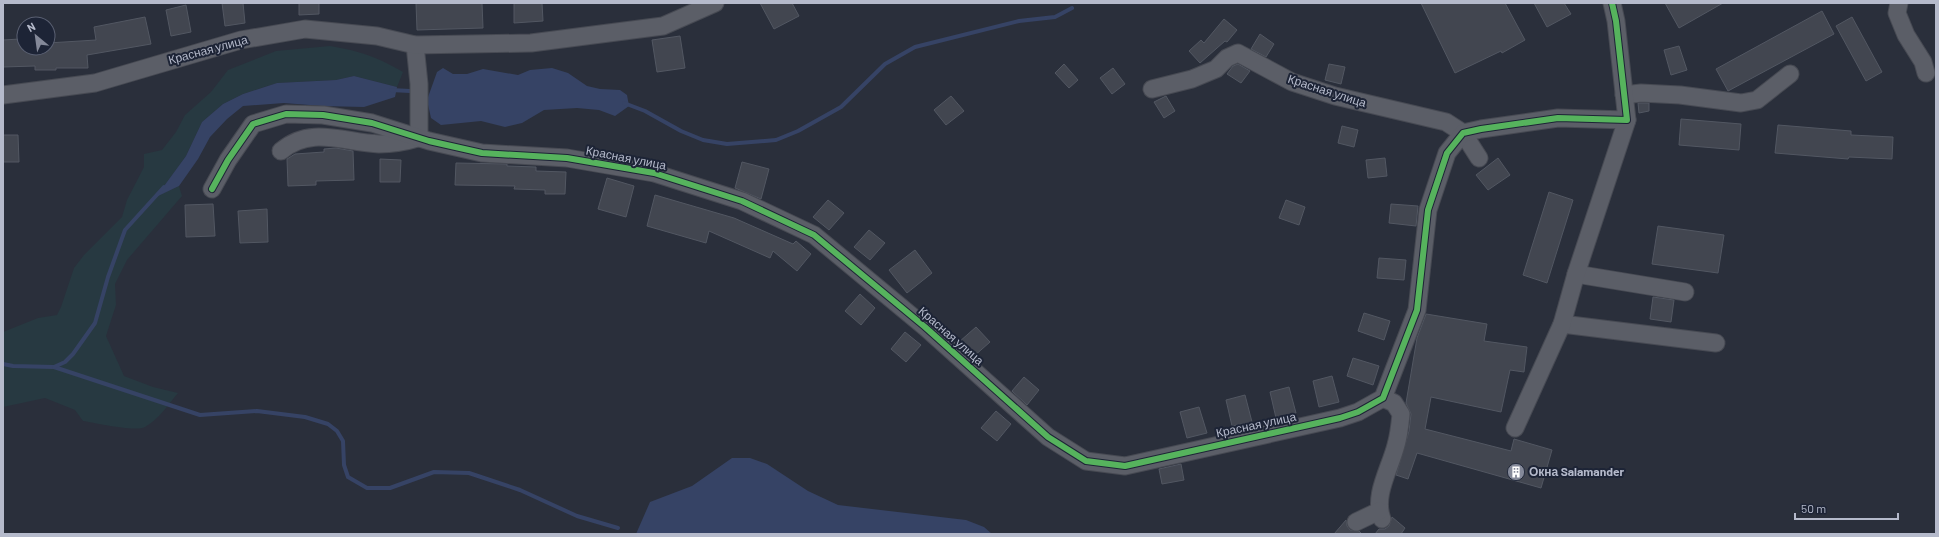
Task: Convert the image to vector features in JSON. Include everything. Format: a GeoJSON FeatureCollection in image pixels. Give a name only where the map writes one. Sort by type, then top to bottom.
{"type":"FeatureCollection","features":[{"type":"Feature","properties":{"kind":"street","name":"Красная улица"},"geometry":{"type":"LineString","coordinates":[[3,95],[95,83],[241,40],[305,29],[377,36],[415,45],[531,43],[663,26],[715,3]]}},
{"type":"Feature","properties":{"kind":"street"},"geometry":{"type":"LineString","coordinates":[[1515,428],[1562,324],[1576,274],[1627,120],[1612,3]]}},
{"type":"Feature","properties":{"kind":"street"},"geometry":{"type":"LineString","coordinates":[[1900,3],[1897,12],[1906,35],[1923,62],[1926,73]]}},
{"type":"Feature","properties":{"kind":"street"},"geometry":{"type":"LineString","coordinates":[[281,151],[291,142],[317,136],[378,144],[402,143],[419,138],[419,84],[415,45]]}},
{"type":"Feature","properties":{"kind":"street","name":"Красная улица"},"geometry":{"type":"LineString","coordinates":[[1152,89],[1192,79],[1216,69],[1227,58],[1238,53],[1292,82],[1342,98],[1446,122],[1462,133]]}},
{"type":"Feature","properties":{"kind":"street"},"geometry":{"type":"LineString","coordinates":[[1624,95],[1641,92],[1705,97],[1741,103],[1757,100],[1790,74]]}},
{"type":"Feature","properties":{"kind":"street","name":"Красная улица"},"geometry":{"type":"LineString","coordinates":[[212,190],[228,160],[253,124],[286,114],[323,115],[372,123],[419,138],[482,153],[567,158],[654,173],[742,202],[814,234],[925,327],[1048,437],[1086,461],[1125,466],[1340,418],[1358,412],[1383,398]]}},
{"type":"Feature","properties":{"kind":"street"},"geometry":{"type":"LineString","coordinates":[[1356,522],[1381,515],[1383,484],[1396,445],[1401,414],[1394,403],[1383,398],[1417,310],[1428,210],[1447,153],[1462,133],[1481,129],[1558,118],[1627,120]]}},
{"type":"Feature","properties":{"kind":"street"},"geometry":{"type":"LineString","coordinates":[[1462,133],[1479,158]]}},
{"type":"Feature","properties":{"kind":"street"},"geometry":{"type":"LineString","coordinates":[[1576,274],[1685,292]]}},
{"type":"Feature","properties":{"kind":"street"},"geometry":{"type":"LineString","coordinates":[[1562,324],[1716,343]]}},
{"type":"Feature","properties":{"kind":"shaded area"},"geometry":{"type":"Polygon","coordinates":[[[330,46],[368,55],[403,72],[397,87],[354,76],[336,80],[277,83],[243,94],[223,104],[202,122],[186,156],[157,196],[179,186],[182,196],[127,260],[115,284],[116,305],[106,336],[124,376],[153,387],[178,393],[163,412],[145,427],[132,428],[115,427],[83,421],[75,410],[45,398],[3,407],[3,332],[38,318],[57,315],[74,268],[84,255],[122,217],[127,200],[144,167],[144,154],[162,150],[176,132],[185,115],[211,92],[228,70],[276,51],[330,46]]]}},
{"type":"Feature","properties":{"kind":"water"},"geometry":{"type":"Polygon","coordinates":[[[443,68],[453,74],[467,74],[483,69],[518,75],[530,70],[552,68],[568,73],[587,86],[600,89],[620,90],[627,95],[629,106],[615,116],[599,110],[577,108],[544,110],[522,123],[505,127],[481,121],[441,125],[431,118],[427,100],[437,72],[443,68]]]}},
{"type":"Feature","properties":{"kind":"water"},"geometry":{"type":"Polygon","coordinates":[[[354,76],[397,87],[395,97],[364,107],[284,103],[243,106],[227,119],[210,137],[198,159],[179,186],[156,197],[186,156],[202,122],[223,104],[243,94],[277,83],[336,80],[354,76]]]}},
{"type":"Feature","properties":{"kind":"water"},"geometry":{"type":"Polygon","coordinates":[[[732,458],[750,458],[767,464],[808,491],[838,505],[966,520],[984,527],[992,534],[636,534],[650,502],[692,486],[732,458]]]}},
{"type":"Feature","properties":{"kind":"building"},"geometry":{"type":"Polygon","coordinates":[[[222,3],[243,3],[245,23],[225,26],[222,3]]]}},
{"type":"Feature","properties":{"kind":"building"},"geometry":{"type":"Polygon","coordinates":[[[299,3],[319,3],[319,14],[299,15],[299,3]]]}},
{"type":"Feature","properties":{"kind":"building"},"geometry":{"type":"Polygon","coordinates":[[[416,3],[482,3],[483,28],[417,30],[416,3]]]}},
{"type":"Feature","properties":{"kind":"building"},"geometry":{"type":"Polygon","coordinates":[[[514,3],[542,3],[543,21],[514,23],[514,3]]]}},
{"type":"Feature","properties":{"kind":"building"},"geometry":{"type":"Polygon","coordinates":[[[760,3],[792,3],[799,16],[774,29],[760,3]]]}},
{"type":"Feature","properties":{"kind":"building"},"geometry":{"type":"Polygon","coordinates":[[[1421,3],[1505,3],[1525,40],[1502,53],[1501,51],[1455,73],[1421,3]]]}},
{"type":"Feature","properties":{"kind":"building"},"geometry":{"type":"Polygon","coordinates":[[[1534,3],[1564,3],[1571,14],[1547,27],[1534,3]]]}},
{"type":"Feature","properties":{"kind":"building"},"geometry":{"type":"Polygon","coordinates":[[[1665,3],[1723,3],[1679,28],[1665,3]]]}},
{"type":"Feature","properties":{"kind":"building"},"geometry":{"type":"Polygon","coordinates":[[[186,5],[191,32],[171,36],[166,10],[186,5]]]}},
{"type":"Feature","properties":{"kind":"building"},"geometry":{"type":"Polygon","coordinates":[[[1822,11],[1834,34],[1728,91],[1716,69],[1822,11]]]}},
{"type":"Feature","properties":{"kind":"building"},"geometry":{"type":"Polygon","coordinates":[[[145,17],[151,44],[87,55],[88,68],[56,68],[56,70],[35,70],[35,66],[3,67],[3,40],[16,39],[16,56],[56,56],[56,42],[96,40],[94,27],[145,17]]]}},
{"type":"Feature","properties":{"kind":"building"},"geometry":{"type":"Polygon","coordinates":[[[1852,17],[1882,72],[1866,81],[1836,26],[1852,17]]]}},
{"type":"Feature","properties":{"kind":"building"},"geometry":{"type":"Polygon","coordinates":[[[1224,19],[1237,30],[1227,42],[1225,41],[1200,63],[1189,51],[1201,40],[1204,43],[1224,19]]]}},
{"type":"Feature","properties":{"kind":"building"},"geometry":{"type":"Polygon","coordinates":[[[1260,34],[1274,44],[1266,57],[1251,49],[1260,34]]]}},
{"type":"Feature","properties":{"kind":"building"},"geometry":{"type":"Polygon","coordinates":[[[680,36],[685,68],[657,72],[652,40],[680,36]]]}},
{"type":"Feature","properties":{"kind":"building"},"geometry":{"type":"Polygon","coordinates":[[[1679,46],[1687,70],[1671,75],[1664,50],[1679,46]]]}},
{"type":"Feature","properties":{"kind":"building"},"geometry":{"type":"Polygon","coordinates":[[[1064,64],[1078,80],[1069,88],[1055,73],[1064,64]]]}},
{"type":"Feature","properties":{"kind":"building"},"geometry":{"type":"Polygon","coordinates":[[[1238,64],[1250,71],[1241,83],[1227,74],[1233,66],[1238,64]]]}},
{"type":"Feature","properties":{"kind":"building"},"geometry":{"type":"Polygon","coordinates":[[[1329,64],[1345,67],[1341,84],[1325,80],[1329,64]]]}},
{"type":"Feature","properties":{"kind":"building"},"geometry":{"type":"Polygon","coordinates":[[[1113,68],[1125,84],[1112,94],[1100,78],[1113,68]]]}},
{"type":"Feature","properties":{"kind":"building"},"geometry":{"type":"Polygon","coordinates":[[[951,96],[964,111],[946,125],[934,110],[951,96]]]}},
{"type":"Feature","properties":{"kind":"building"},"geometry":{"type":"Polygon","coordinates":[[[1166,96],[1175,111],[1164,118],[1154,102],[1166,96]]]}},
{"type":"Feature","properties":{"kind":"building"},"geometry":{"type":"Polygon","coordinates":[[[1638,103],[1649,103],[1649,111],[1639,113],[1638,103]]]}},
{"type":"Feature","properties":{"kind":"building"},"geometry":{"type":"Polygon","coordinates":[[[1681,119],[1741,124],[1739,150],[1679,145],[1681,119]]]}},
{"type":"Feature","properties":{"kind":"building"},"geometry":{"type":"Polygon","coordinates":[[[1778,125],[1851,131],[1851,135],[1893,137],[1892,159],[1849,157],[1848,159],[1775,153],[1778,125]]]}},
{"type":"Feature","properties":{"kind":"building"},"geometry":{"type":"Polygon","coordinates":[[[1342,126],[1358,130],[1354,147],[1338,143],[1342,126]]]}},
{"type":"Feature","properties":{"kind":"building"},"geometry":{"type":"Polygon","coordinates":[[[3,135],[18,135],[19,162],[3,162],[3,135]]]}},
{"type":"Feature","properties":{"kind":"building"},"geometry":{"type":"Polygon","coordinates":[[[336,148],[353,151],[354,180],[316,181],[316,185],[288,186],[287,159],[295,154],[324,152],[324,149],[336,148]]]}},
{"type":"Feature","properties":{"kind":"building"},"geometry":{"type":"Polygon","coordinates":[[[1385,158],[1387,176],[1368,178],[1366,160],[1385,158]]]}},
{"type":"Feature","properties":{"kind":"building"},"geometry":{"type":"Polygon","coordinates":[[[1498,158],[1510,175],[1488,190],[1476,175],[1498,158]]]}},
{"type":"Feature","properties":{"kind":"building"},"geometry":{"type":"Polygon","coordinates":[[[380,159],[401,160],[400,182],[380,182],[380,159]]]}},
{"type":"Feature","properties":{"kind":"building"},"geometry":{"type":"Polygon","coordinates":[[[742,162],[769,169],[761,199],[735,188],[742,162]]]}},
{"type":"Feature","properties":{"kind":"building"},"geometry":{"type":"Polygon","coordinates":[[[456,163],[507,164],[507,166],[536,167],[536,171],[566,172],[565,194],[545,194],[545,190],[514,189],[515,186],[455,185],[456,163]]]}},
{"type":"Feature","properties":{"kind":"building"},"geometry":{"type":"Polygon","coordinates":[[[607,178],[634,186],[626,217],[598,209],[607,178]]]}},
{"type":"Feature","properties":{"kind":"building"},"geometry":{"type":"Polygon","coordinates":[[[1549,192],[1573,200],[1547,283],[1523,275],[1549,192]]]}},
{"type":"Feature","properties":{"kind":"building"},"geometry":{"type":"Polygon","coordinates":[[[655,195],[734,218],[793,244],[796,241],[811,254],[797,271],[773,251],[770,258],[709,231],[706,243],[647,226],[655,195]]]}},
{"type":"Feature","properties":{"kind":"building"},"geometry":{"type":"Polygon","coordinates":[[[828,200],[844,213],[829,230],[813,217],[828,200]]]}},
{"type":"Feature","properties":{"kind":"building"},"geometry":{"type":"Polygon","coordinates":[[[1286,200],[1305,207],[1299,225],[1279,218],[1286,200]]]}},
{"type":"Feature","properties":{"kind":"building"},"geometry":{"type":"Polygon","coordinates":[[[213,204],[215,236],[186,237],[185,205],[213,204]]]}},
{"type":"Feature","properties":{"kind":"building"},"geometry":{"type":"Polygon","coordinates":[[[1391,204],[1418,206],[1416,226],[1389,223],[1391,204]]]}},
{"type":"Feature","properties":{"kind":"building"},"geometry":{"type":"Polygon","coordinates":[[[267,209],[268,242],[240,243],[238,211],[267,209]]]}},
{"type":"Feature","properties":{"kind":"building"},"geometry":{"type":"Polygon","coordinates":[[[1658,226],[1724,235],[1718,273],[1652,264],[1658,226]]]}},
{"type":"Feature","properties":{"kind":"building"},"geometry":{"type":"Polygon","coordinates":[[[869,230],[885,243],[870,260],[854,247],[869,230]]]}},
{"type":"Feature","properties":{"kind":"building"},"geometry":{"type":"Polygon","coordinates":[[[915,250],[932,273],[907,293],[889,270],[915,250]]]}},
{"type":"Feature","properties":{"kind":"building"},"geometry":{"type":"Polygon","coordinates":[[[1379,258],[1406,260],[1404,280],[1377,278],[1379,258]]]}},
{"type":"Feature","properties":{"kind":"building"},"geometry":{"type":"Polygon","coordinates":[[[860,294],[875,308],[861,325],[845,311],[860,294]]]}},
{"type":"Feature","properties":{"kind":"building"},"geometry":{"type":"Polygon","coordinates":[[[1653,297],[1674,300],[1671,322],[1650,319],[1653,297]]]}},
{"type":"Feature","properties":{"kind":"building"},"geometry":{"type":"Polygon","coordinates":[[[1364,313],[1390,321],[1384,340],[1358,331],[1364,313]]]}},
{"type":"Feature","properties":{"kind":"building"},"geometry":{"type":"Polygon","coordinates":[[[1426,314],[1487,324],[1484,341],[1527,347],[1524,372],[1510,370],[1501,412],[1431,397],[1425,429],[1511,451],[1514,439],[1552,450],[1541,488],[1417,453],[1408,479],[1396,475],[1409,431],[1411,414],[1406,403],[1417,338],[1426,314]]]}},
{"type":"Feature","properties":{"kind":"building"},"geometry":{"type":"Polygon","coordinates":[[[976,327],[990,342],[973,357],[959,342],[976,327]]]}},
{"type":"Feature","properties":{"kind":"building"},"geometry":{"type":"Polygon","coordinates":[[[905,332],[921,345],[906,362],[891,349],[905,332]]]}},
{"type":"Feature","properties":{"kind":"building"},"geometry":{"type":"Polygon","coordinates":[[[1353,358],[1379,366],[1373,385],[1347,376],[1353,358]]]}},
{"type":"Feature","properties":{"kind":"building"},"geometry":{"type":"Polygon","coordinates":[[[1332,376],[1339,402],[1319,407],[1313,381],[1332,376]]]}},
{"type":"Feature","properties":{"kind":"building"},"geometry":{"type":"Polygon","coordinates":[[[1024,377],[1039,390],[1027,405],[1012,391],[1024,377]]]}},
{"type":"Feature","properties":{"kind":"building"},"geometry":{"type":"Polygon","coordinates":[[[1289,387],[1296,413],[1276,418],[1270,392],[1289,387]]]}},
{"type":"Feature","properties":{"kind":"building"},"geometry":{"type":"Polygon","coordinates":[[[1245,395],[1252,422],[1232,426],[1226,400],[1245,395]]]}},
{"type":"Feature","properties":{"kind":"building"},"geometry":{"type":"Polygon","coordinates":[[[1199,407],[1207,433],[1187,438],[1180,412],[1199,407]]]}},
{"type":"Feature","properties":{"kind":"building"},"geometry":{"type":"Polygon","coordinates":[[[996,411],[1011,424],[997,441],[981,428],[996,411]]]}},
{"type":"Feature","properties":{"kind":"building"},"geometry":{"type":"Polygon","coordinates":[[[1181,464],[1184,480],[1162,484],[1159,469],[1181,464]]]}},
{"type":"Feature","properties":{"kind":"building"},"geometry":{"type":"Polygon","coordinates":[[[1392,517],[1405,528],[1401,534],[1375,534],[1379,529],[1385,529],[1389,526],[1392,517]]]}},
{"type":"Feature","properties":{"kind":"building"},"geometry":{"type":"Polygon","coordinates":[[[1346,520],[1347,526],[1350,530],[1359,531],[1362,534],[1334,534],[1346,520]]]}},
{"type":"Feature","properties":{"kind":"waterway"},"geometry":{"type":"LineString","coordinates":[[624,103],[645,111],[681,131],[703,140],[727,144],[776,140],[798,131],[841,107],[885,64],[915,47],[1019,21],[1055,17],[1072,8]]}},
{"type":"Feature","properties":{"kind":"waterway"},"geometry":{"type":"LineString","coordinates":[[391,90],[410,91]]}},
{"type":"Feature","properties":{"kind":"waterway"},"geometry":{"type":"LineString","coordinates":[[54,367],[65,362],[73,354],[95,323],[108,277],[125,230],[164,187]]}},
{"type":"Feature","properties":{"kind":"waterway"},"geometry":{"type":"LineString","coordinates":[[3,364],[13,366],[54,367],[200,415],[257,411],[305,417],[328,424],[337,431],[343,441],[344,465],[348,477],[367,488],[390,488],[434,472],[469,473],[520,490],[577,516],[618,528]]}},
{"type":"Feature","properties":{"kind":"cycle path"},"geometry":{"type":"LineString","coordinates":[[212,189],[228,160],[253,124],[286,114],[323,115],[372,123],[429,141],[482,153],[567,158],[654,173],[742,201],[814,235],[925,327],[1048,437],[1086,461],[1125,466],[1340,418],[1358,412],[1383,398],[1417,310],[1428,210],[1447,153],[1463,133],[1558,118],[1627,120],[1616,21],[1612,3]]}},
{"type":"Feature","properties":{"kind":"place","name":"Окна Salamander"},"geometry":{"type":"Point","coordinates":[1516,472]}}]}
